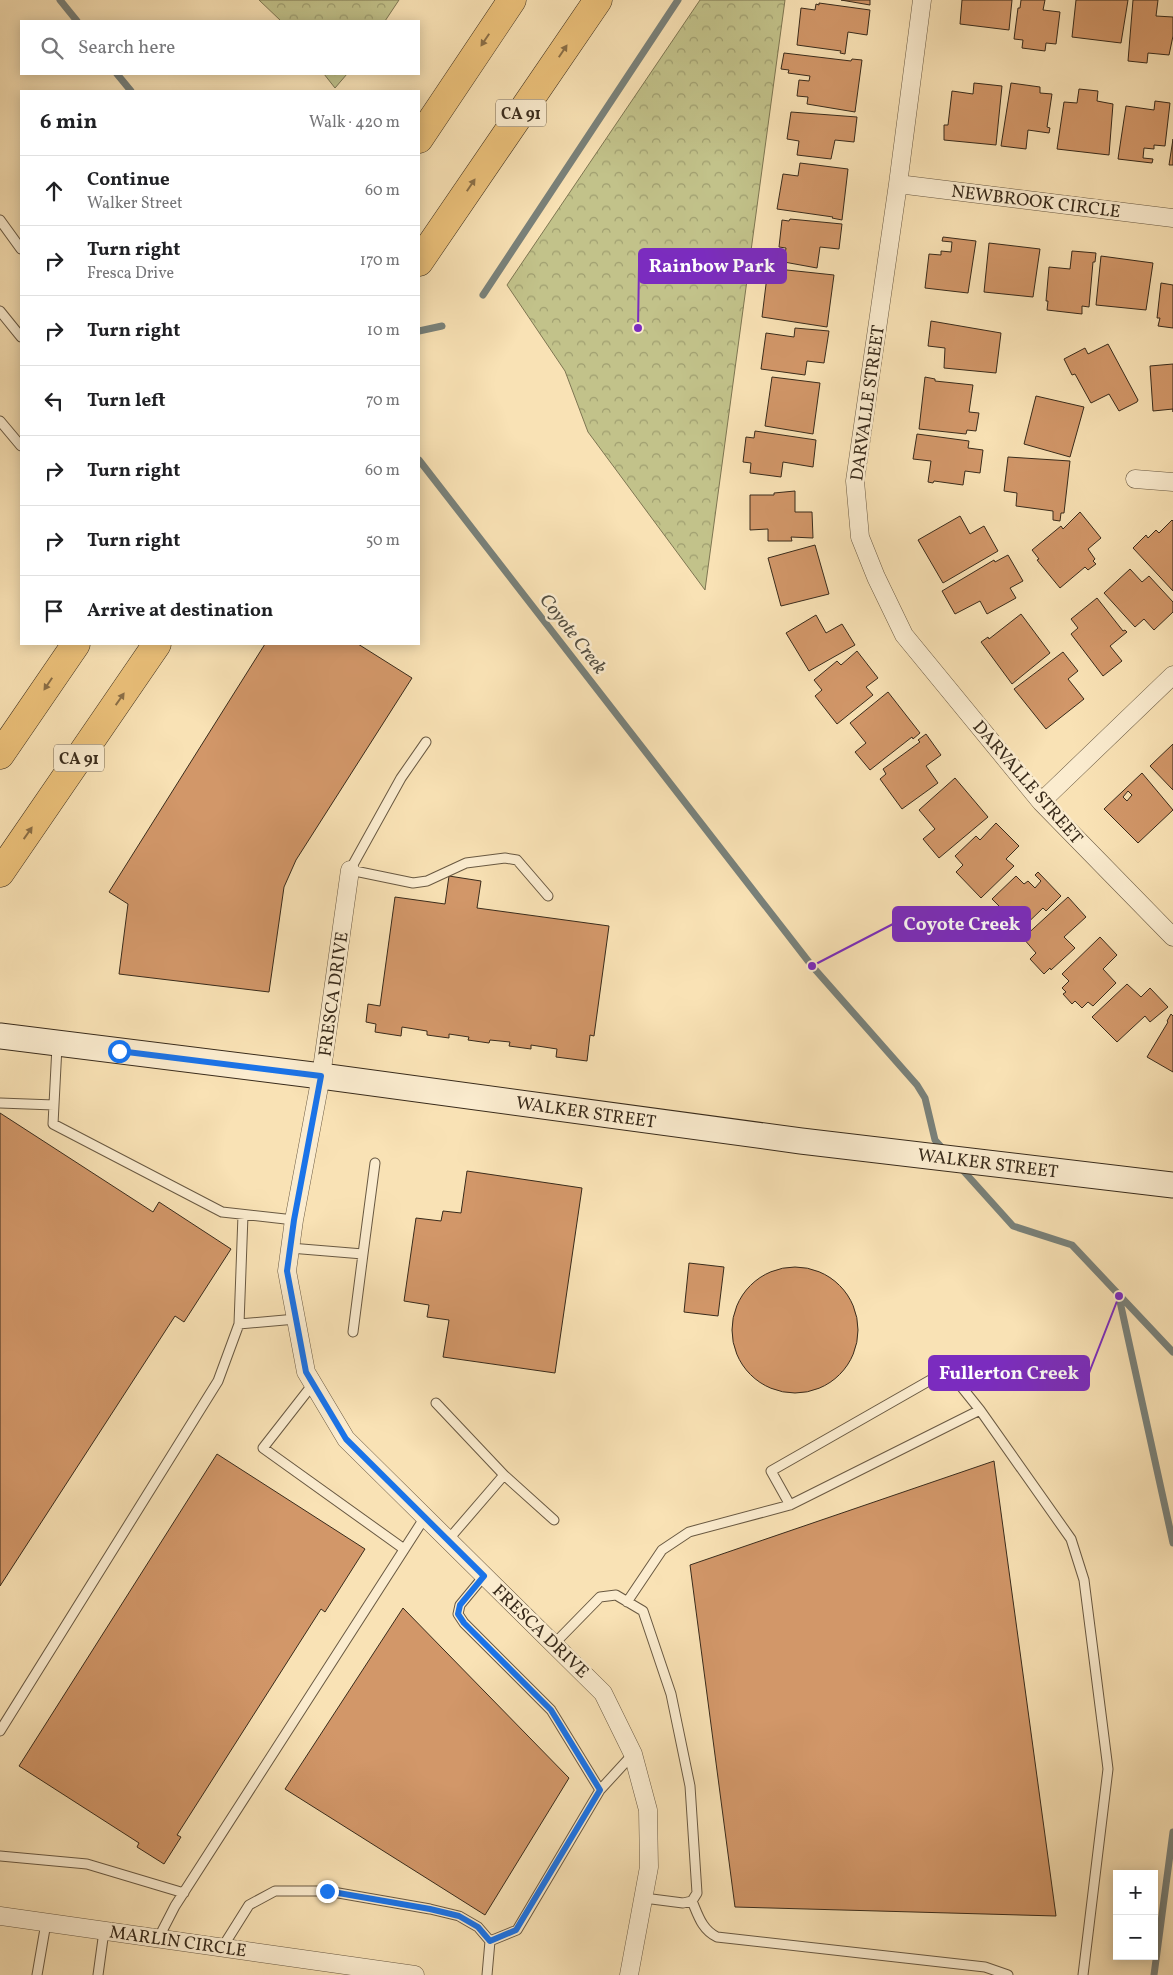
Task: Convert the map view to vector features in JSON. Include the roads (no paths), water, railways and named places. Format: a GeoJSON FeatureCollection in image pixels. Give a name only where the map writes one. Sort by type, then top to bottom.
{"type":"FeatureCollection","features":[{"type":"Feature","properties":{"kind":"highway"},"geometry":{"type":"LineString","coordinates":[[420,137],[512,0]]}},
{"type":"Feature","properties":{"kind":"highway","name":"CA 91"},"geometry":{"type":"LineString","coordinates":[[420,261],[598,0]]}},
{"type":"Feature","properties":{"kind":"highway"},"geometry":{"type":"LineString","coordinates":[[0,755],[75,645]]}},
{"type":"Feature","properties":{"kind":"highway","name":"CA 91"},"geometry":{"type":"LineString","coordinates":[[0,873],[157,645]]}},
{"type":"Feature","properties":{"kind":"main road","name":"WALKER STREET"},"geometry":{"type":"LineString","coordinates":[[0,1036],[321,1076],[802,1141],[1173,1185]]}},
{"type":"Feature","properties":{"kind":"street","name":"DARVALLE STREET"},"geometry":{"type":"LineString","coordinates":[[922,0],[898,184],[855,481],[860,537],[876,577],[904,635],[1040,802],[1173,937]]}},
{"type":"Feature","properties":{"kind":"street","name":"NEWBROOK CIRCLE"},"geometry":{"type":"LineString","coordinates":[[898,184],[1173,218]]}},
{"type":"Feature","properties":{"kind":"street"},"geometry":{"type":"LineString","coordinates":[[1135,479],[1173,482]]}},
{"type":"Feature","properties":{"kind":"street"},"geometry":{"type":"LineString","coordinates":[[1040,802],[1173,675]]}},
{"type":"Feature","properties":{"kind":"street","name":"FRESCA DRIVE"},"geometry":{"type":"LineString","coordinates":[[350,870],[321,1076],[294,1220],[287,1271],[306,1372],[346,1439],[603,1693],[633,1754],[648,1810],[649,1868],[630,1975]]}},
{"type":"Feature","properties":{"kind":"street","name":"MARLIN CIRCLE"},"geometry":{"type":"LineString","coordinates":[[0,1916],[415,1975]]}},
{"type":"Feature","properties":{"kind":"lane"},"geometry":{"type":"LineString","coordinates":[[0,220],[20,248]]}},
{"type":"Feature","properties":{"kind":"lane"},"geometry":{"type":"LineString","coordinates":[[0,311],[20,336]]}},
{"type":"Feature","properties":{"kind":"lane"},"geometry":{"type":"LineString","coordinates":[[0,421],[20,445]]}},
{"type":"Feature","properties":{"kind":"lane"},"geometry":{"type":"LineString","coordinates":[[426,742],[402,778],[350,870],[413,883],[427,881],[466,863],[511,859],[517,860],[548,896]]}},
{"type":"Feature","properties":{"kind":"lane"},"geometry":{"type":"LineString","coordinates":[[57,1043],[53,1124],[222,1212],[294,1220]]}},
{"type":"Feature","properties":{"kind":"lane"},"geometry":{"type":"LineString","coordinates":[[0,1102],[54,1105]]}},
{"type":"Feature","properties":{"kind":"lane"},"geometry":{"type":"LineString","coordinates":[[353,1332],[375,1163]]}},
{"type":"Feature","properties":{"kind":"lane"},"geometry":{"type":"LineString","coordinates":[[0,1731],[218,1381],[239,1324],[243,1215]]}},
{"type":"Feature","properties":{"kind":"lane"},"geometry":{"type":"LineString","coordinates":[[290,1248],[363,1254]]}},
{"type":"Feature","properties":{"kind":"lane"},"geometry":{"type":"LineString","coordinates":[[239,1324],[296,1320]]}},
{"type":"Feature","properties":{"kind":"lane"},"geometry":{"type":"LineString","coordinates":[[790,1505],[771,1471],[948,1370],[980,1410],[1071,1539],[1084,1580],[1108,1769],[1083,1975]]}},
{"type":"Feature","properties":{"kind":"lane"},"geometry":{"type":"LineString","coordinates":[[313,1384],[264,1448],[404,1549]]}},
{"type":"Feature","properties":{"kind":"lane"},"geometry":{"type":"LineString","coordinates":[[436,1402],[504,1475],[554,1520]]}},
{"type":"Feature","properties":{"kind":"lane"},"geometry":{"type":"LineString","coordinates":[[627,1602],[662,1550],[689,1532],[790,1505],[980,1410]]}},
{"type":"Feature","properties":{"kind":"lane"},"geometry":{"type":"LineString","coordinates":[[448,1540],[504,1475]]}},
{"type":"Feature","properties":{"kind":"lane"},"geometry":{"type":"LineString","coordinates":[[158,1938],[184,1893],[425,1517]]}},
{"type":"Feature","properties":{"kind":"lane"},"geometry":{"type":"LineString","coordinates":[[484,1576],[460,1605],[458,1614],[464,1623],[551,1710],[600,1790]]}},
{"type":"Feature","properties":{"kind":"lane"},"geometry":{"type":"LineString","coordinates":[[554,1644],[600,1597],[616,1595],[643,1611],[671,1694],[690,1786],[697,1893],[692,1901],[683,1903],[644,1898]]}},
{"type":"Feature","properties":{"kind":"lane"},"geometry":{"type":"LineString","coordinates":[[490,1941],[516,1930],[600,1790],[633,1754]]}},
{"type":"Feature","properties":{"kind":"lane"},"geometry":{"type":"LineString","coordinates":[[0,1856],[87,1864],[184,1893]]}},
{"type":"Feature","properties":{"kind":"lane"},"geometry":{"type":"LineString","coordinates":[[222,1948],[250,1905],[275,1891],[327,1891],[459,1916],[478,1927],[490,1941],[487,1975]]}},
{"type":"Feature","properties":{"kind":"lane"},"geometry":{"type":"LineString","coordinates":[[692,1901],[703,1926],[710,1934],[717,1937],[986,1966],[1008,1975]]}},
{"type":"Feature","properties":{"kind":"lane"},"geometry":{"type":"LineString","coordinates":[[37,1975],[46,1922]]}},
{"type":"Feature","properties":{"kind":"lane"},"geometry":{"type":"LineString","coordinates":[[98,1975],[104,1931]]}},
{"type":"Feature","properties":{"kind":"waterway","name":"Coyote Creek"},"geometry":{"type":"LineString","coordinates":[[60,0],[76,20]]}},
{"type":"Feature","properties":{"kind":"waterway"},"geometry":{"type":"LineString","coordinates":[[483,295],[678,0]]}},
{"type":"Feature","properties":{"kind":"waterway","name":"Coyote Creek"},"geometry":{"type":"LineString","coordinates":[[118,75],[130,90]]}},
{"type":"Feature","properties":{"kind":"waterway"},"geometry":{"type":"LineString","coordinates":[[420,331],[442,326]]}},
{"type":"Feature","properties":{"kind":"waterway","name":"Coyote Creek"},"geometry":{"type":"LineString","coordinates":[[420,461],[812,966],[917,1085],[925,1098],[935,1140],[945,1151]]}},
{"type":"Feature","properties":{"kind":"waterway","name":"Coyote Creek"},"geometry":{"type":"LineString","coordinates":[[959,1166],[1013,1226],[1072,1245],[1173,1352]]}},
{"type":"Feature","properties":{"kind":"waterway"},"geometry":{"type":"LineString","coordinates":[[1119,1297],[1173,1543]]}},
{"type":"Feature","properties":{"kind":"waterway"},"geometry":{"type":"LineString","coordinates":[[1154,1975],[1173,1832]]}},
{"type":"Feature","properties":{"kind":"place","name":"Rainbow Park"},"geometry":{"type":"Point","coordinates":[638,328]}},
{"type":"Feature","properties":{"kind":"place","name":"Coyote Creek"},"geometry":{"type":"Point","coordinates":[812,966]}},
{"type":"Feature","properties":{"kind":"place","name":"Fullerton Creek"},"geometry":{"type":"Point","coordinates":[1119,1296]}}]}
